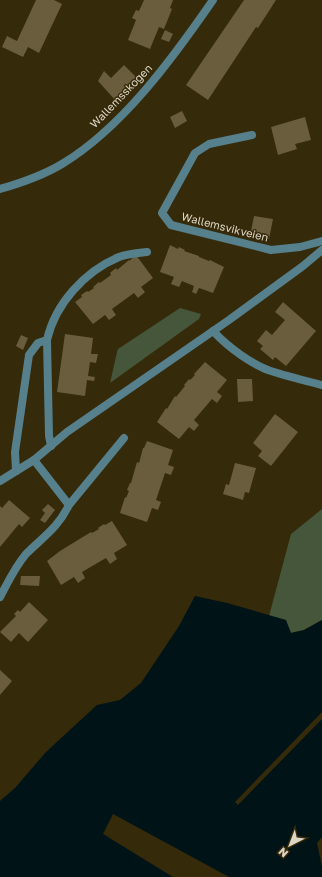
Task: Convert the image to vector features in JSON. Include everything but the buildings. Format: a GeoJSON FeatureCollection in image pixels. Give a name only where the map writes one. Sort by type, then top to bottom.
{"type":"FeatureCollection","features":[{"type":"Feature","properties":{"kind":"street","name":"Wallemsskogen"},"geometry":{"type":"LineString","coordinates":[[0,189],[23,182],[61,164],[80,152],[108,128],[141,94],[163,68],[187,38],[213,0]]}},
{"type":"Feature","properties":{"kind":"street","name":"Wallemsvikveien"},"geometry":{"type":"LineString","coordinates":[[252,135],[209,144],[195,153],[162,213],[171,224],[271,250],[300,247],[322,242]]}},
{"type":"Feature","properties":{"kind":"street"},"geometry":{"type":"LineString","coordinates":[[0,481],[34,460],[67,432],[213,331],[303,266],[322,250]]}},
{"type":"Feature","properties":{"kind":"street"},"geometry":{"type":"LineString","coordinates":[[51,446],[49,436],[47,340],[53,322],[64,301],[73,290],[104,265],[121,256],[147,252]]}},
{"type":"Feature","properties":{"kind":"street"},"geometry":{"type":"LineString","coordinates":[[213,331],[247,360],[256,365],[274,372],[322,385]]}},
{"type":"Feature","properties":{"kind":"street"},"geometry":{"type":"LineString","coordinates":[[16,471],[14,452],[29,355],[38,343],[47,340]]}},
{"type":"Feature","properties":{"kind":"street"},"geometry":{"type":"LineString","coordinates":[[0,597],[16,567],[26,554],[63,518],[70,505],[124,438]]}},
{"type":"Feature","properties":{"kind":"street"},"geometry":{"type":"LineString","coordinates":[[34,460],[70,505]]}},
{"type":"Feature","properties":{"kind":"green space"},"geometry":{"type":"Polygon","coordinates":[[[180,308],[201,314],[199,319],[110,383],[118,349],[180,308]]]}},
{"type":"Feature","properties":{"kind":"green space"},"geometry":{"type":"Polygon","coordinates":[[[322,509],[322,620],[304,630],[291,633],[285,620],[269,616],[291,534],[322,509]]]}},
{"type":"Feature","properties":{"kind":"shaded area"},"geometry":{"type":"Polygon","coordinates":[[[195,596],[227,603],[286,620],[291,633],[304,630],[322,620],[322,837],[317,843],[322,867],[322,877],[229,877],[113,814],[103,834],[173,877],[0,877],[0,801],[15,788],[46,752],[97,705],[120,700],[141,683],[179,626],[195,596]]]}},
{"type":"Feature","properties":{"kind":"pier"},"geometry":{"type":"Polygon","coordinates":[[[322,712],[322,719],[238,805],[235,802],[322,712]]]}}]}
